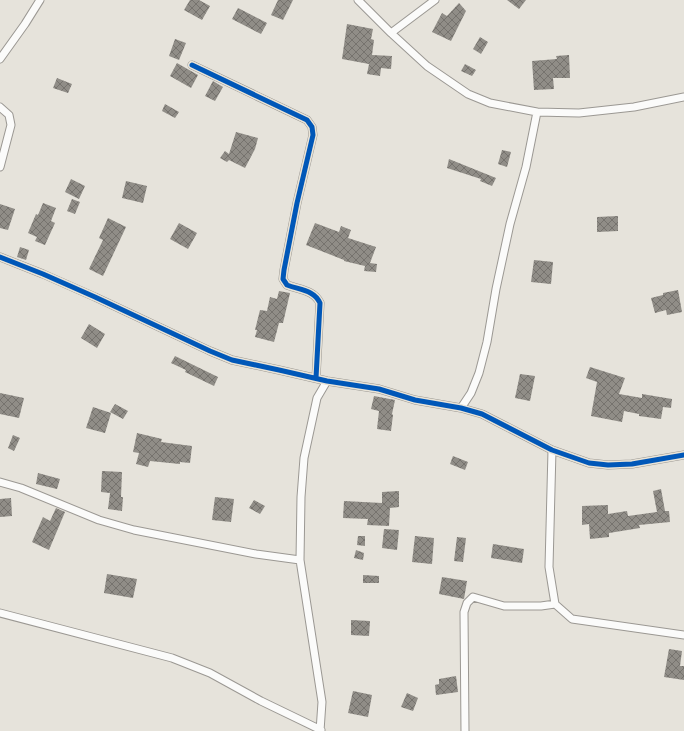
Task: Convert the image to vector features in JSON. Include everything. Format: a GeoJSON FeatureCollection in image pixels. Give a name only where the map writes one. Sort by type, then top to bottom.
{"type":"FeatureCollection","features":[{"type":"Feature","properties":{"kind":"street"},"geometry":{"type":"LineString","coordinates":[[0,59],[40,0]]}},
{"type":"Feature","properties":{"kind":"street"},"geometry":{"type":"LineString","coordinates":[[358,0],[390,33],[427,66],[468,94],[490,104],[537,112],[579,113],[634,107],[684,97]]}},
{"type":"Feature","properties":{"kind":"street"},"geometry":{"type":"LineString","coordinates":[[390,33],[435,0]]}},
{"type":"Feature","properties":{"kind":"street"},"geometry":{"type":"LineString","coordinates":[[192,65],[307,120],[312,127],[313,135],[297,203],[283,280],[287,286],[314,294],[318,297],[320,303],[316,378]]}},
{"type":"Feature","properties":{"kind":"street"},"geometry":{"type":"LineString","coordinates":[[0,107],[9,115],[11,125],[0,167]]}},
{"type":"Feature","properties":{"kind":"street"},"geometry":{"type":"LineString","coordinates":[[461,408],[471,393],[479,373],[487,342],[496,289],[510,224],[526,167],[537,112]]}},
{"type":"Feature","properties":{"kind":"street"},"geometry":{"type":"LineString","coordinates":[[0,258],[63,282],[232,360],[327,381],[379,389],[415,400],[461,408],[482,414],[552,450],[589,463],[608,465],[632,464],[684,454]]}},
{"type":"Feature","properties":{"kind":"street"},"geometry":{"type":"LineString","coordinates":[[0,613],[172,658],[210,673],[320,731],[322,702],[300,560],[301,497],[304,458],[316,398],[327,381]]}},
{"type":"Feature","properties":{"kind":"street"},"geometry":{"type":"LineString","coordinates":[[552,450],[549,567],[556,604],[572,619],[684,634]]}},
{"type":"Feature","properties":{"kind":"street"},"geometry":{"type":"LineString","coordinates":[[0,482],[21,488],[99,520],[134,530],[256,554],[300,560]]}},
{"type":"Feature","properties":{"kind":"street"},"geometry":{"type":"LineString","coordinates":[[465,731],[464,612],[466,603],[473,597],[504,606],[536,606],[556,604]]}},
{"type":"Feature","properties":{"kind":"building"},"geometry":{"type":"Polygon","coordinates":[[[190,0],[199,0],[210,6],[202,20],[184,10],[190,0]]]}},
{"type":"Feature","properties":{"kind":"building"},"geometry":{"type":"Polygon","coordinates":[[[278,0],[293,0],[283,20],[271,15],[278,0]]]}},
{"type":"Feature","properties":{"kind":"building"},"geometry":{"type":"Polygon","coordinates":[[[507,0],[526,0],[519,9],[507,0]]]}},
{"type":"Feature","properties":{"kind":"building"},"geometry":{"type":"Polygon","coordinates":[[[459,3],[466,11],[451,41],[432,32],[442,13],[447,16],[459,3]]]}},
{"type":"Feature","properties":{"kind":"building"},"geometry":{"type":"Polygon","coordinates":[[[238,8],[267,23],[261,34],[232,19],[238,8]]]}},
{"type":"Feature","properties":{"kind":"building"},"geometry":{"type":"Polygon","coordinates":[[[347,24],[373,29],[371,39],[374,40],[372,55],[392,56],[391,69],[381,68],[380,76],[367,74],[369,64],[342,59],[347,24]]]}},
{"type":"Feature","properties":{"kind":"building"},"geometry":{"type":"Polygon","coordinates":[[[480,37],[488,42],[481,54],[473,49],[480,37]]]}},
{"type":"Feature","properties":{"kind":"building"},"geometry":{"type":"Polygon","coordinates":[[[175,39],[186,43],[179,60],[169,56],[175,39]]]}},
{"type":"Feature","properties":{"kind":"building"},"geometry":{"type":"Polygon","coordinates":[[[569,55],[570,78],[553,78],[554,89],[534,90],[532,61],[557,59],[556,56],[569,55]]]}},
{"type":"Feature","properties":{"kind":"building"},"geometry":{"type":"Polygon","coordinates":[[[177,63],[198,75],[191,88],[170,76],[177,63]]]}},
{"type":"Feature","properties":{"kind":"building"},"geometry":{"type":"Polygon","coordinates":[[[465,64],[476,70],[472,76],[461,71],[465,64]]]}},
{"type":"Feature","properties":{"kind":"building"},"geometry":{"type":"Polygon","coordinates":[[[57,78],[72,84],[68,93],[53,88],[57,78]]]}},
{"type":"Feature","properties":{"kind":"building"},"geometry":{"type":"Polygon","coordinates":[[[213,81],[223,87],[215,101],[205,96],[213,81]]]}},
{"type":"Feature","properties":{"kind":"building"},"geometry":{"type":"Polygon","coordinates":[[[165,104],[179,112],[175,118],[162,111],[165,104]]]}},
{"type":"Feature","properties":{"kind":"building"},"geometry":{"type":"Polygon","coordinates":[[[236,132],[258,138],[255,149],[245,168],[229,160],[227,162],[220,158],[225,151],[229,154],[236,132]]]}},
{"type":"Feature","properties":{"kind":"building"},"geometry":{"type":"Polygon","coordinates":[[[502,150],[511,152],[507,167],[498,164],[502,150]]]}},
{"type":"Feature","properties":{"kind":"building"},"geometry":{"type":"Polygon","coordinates":[[[449,159],[496,178],[492,186],[480,181],[481,179],[447,168],[449,159]]]}},
{"type":"Feature","properties":{"kind":"building"},"geometry":{"type":"Polygon","coordinates":[[[71,179],[85,186],[79,199],[65,192],[71,179]]]}},
{"type":"Feature","properties":{"kind":"building"},"geometry":{"type":"Polygon","coordinates":[[[126,181],[147,186],[143,203],[122,198],[126,181]]]}},
{"type":"Feature","properties":{"kind":"building"},"geometry":{"type":"Polygon","coordinates":[[[72,199],[80,202],[75,214],[67,211],[72,199]]]}},
{"type":"Feature","properties":{"kind":"building"},"geometry":{"type":"Polygon","coordinates":[[[43,203],[56,208],[51,221],[55,223],[45,245],[35,241],[37,237],[28,233],[36,214],[38,215],[43,203]]]}},
{"type":"Feature","properties":{"kind":"building"},"geometry":{"type":"Polygon","coordinates":[[[0,204],[15,209],[8,230],[0,228],[0,204]]]}},
{"type":"Feature","properties":{"kind":"building"},"geometry":{"type":"Polygon","coordinates":[[[618,216],[618,231],[597,232],[597,217],[618,216]]]}},
{"type":"Feature","properties":{"kind":"building"},"geometry":{"type":"Polygon","coordinates":[[[108,218],[126,227],[103,276],[89,269],[103,240],[99,238],[108,218]]]}},
{"type":"Feature","properties":{"kind":"building"},"geometry":{"type":"Polygon","coordinates":[[[179,223],[197,233],[188,249],[170,239],[179,223]]]}},
{"type":"Feature","properties":{"kind":"building"},"geometry":{"type":"Polygon","coordinates":[[[315,223],[339,232],[341,226],[351,230],[348,238],[376,247],[370,263],[377,264],[376,272],[364,271],[365,266],[344,261],[306,245],[315,223]]]}},
{"type":"Feature","properties":{"kind":"building"},"geometry":{"type":"Polygon","coordinates":[[[20,247],[29,250],[26,260],[17,257],[20,247]]]}},
{"type":"Feature","properties":{"kind":"building"},"geometry":{"type":"Polygon","coordinates":[[[534,260],[553,262],[551,284],[531,282],[534,260]]]}},
{"type":"Feature","properties":{"kind":"building"},"geometry":{"type":"Polygon","coordinates":[[[678,290],[682,312],[667,315],[666,310],[655,313],[651,298],[663,295],[663,293],[678,290]]]}},
{"type":"Feature","properties":{"kind":"building"},"geometry":{"type":"Polygon","coordinates":[[[279,291],[290,293],[283,323],[279,323],[274,342],[255,337],[257,330],[255,330],[260,310],[267,311],[270,297],[277,299],[279,291]]]}},
{"type":"Feature","properties":{"kind":"building"},"geometry":{"type":"Polygon","coordinates":[[[89,324],[105,334],[97,348],[81,338],[89,324]]]}},
{"type":"Feature","properties":{"kind":"building"},"geometry":{"type":"Polygon","coordinates":[[[175,356],[218,377],[214,386],[185,372],[186,370],[171,363],[175,356]]]}},
{"type":"Feature","properties":{"kind":"building"},"geometry":{"type":"Polygon","coordinates":[[[590,367],[625,378],[619,394],[642,398],[642,394],[672,399],[671,408],[663,407],[661,419],[639,416],[639,414],[624,411],[622,422],[591,416],[597,382],[586,378],[590,367]]]}},
{"type":"Feature","properties":{"kind":"building"},"geometry":{"type":"Polygon","coordinates":[[[520,374],[535,376],[530,401],[515,398],[520,374]]]}},
{"type":"Feature","properties":{"kind":"building"},"geometry":{"type":"Polygon","coordinates":[[[0,393],[24,398],[19,418],[0,414],[0,393]]]}},
{"type":"Feature","properties":{"kind":"building"},"geometry":{"type":"Polygon","coordinates":[[[374,396],[395,400],[391,431],[377,429],[379,411],[371,409],[374,396]]]}},
{"type":"Feature","properties":{"kind":"building"},"geometry":{"type":"Polygon","coordinates":[[[115,404],[128,411],[123,419],[110,412],[115,404]]]}},
{"type":"Feature","properties":{"kind":"building"},"geometry":{"type":"Polygon","coordinates":[[[93,407],[111,413],[105,433],[86,428],[93,407]]]}},
{"type":"Feature","properties":{"kind":"building"},"geometry":{"type":"Polygon","coordinates":[[[137,433],[162,439],[161,442],[192,446],[190,463],[180,462],[180,464],[150,461],[148,467],[136,464],[139,453],[133,452],[137,433]]]}},
{"type":"Feature","properties":{"kind":"building"},"geometry":{"type":"Polygon","coordinates":[[[13,435],[20,438],[14,451],[8,448],[13,435]]]}},
{"type":"Feature","properties":{"kind":"building"},"geometry":{"type":"Polygon","coordinates":[[[453,456],[468,462],[465,470],[450,464],[453,456]]]}},
{"type":"Feature","properties":{"kind":"building"},"geometry":{"type":"Polygon","coordinates":[[[102,471],[122,472],[122,511],[108,509],[110,493],[101,492],[102,471]]]}},
{"type":"Feature","properties":{"kind":"building"},"geometry":{"type":"Polygon","coordinates":[[[38,473],[60,479],[57,489],[36,484],[38,473]]]}},
{"type":"Feature","properties":{"kind":"building"},"geometry":{"type":"Polygon","coordinates":[[[661,489],[665,511],[669,511],[670,522],[639,525],[640,528],[609,533],[609,537],[590,539],[589,524],[582,525],[582,506],[608,505],[608,514],[627,511],[628,516],[657,512],[653,491],[661,489]]]}},
{"type":"Feature","properties":{"kind":"building"},"geometry":{"type":"Polygon","coordinates":[[[399,491],[399,507],[390,508],[389,526],[367,525],[368,519],[343,518],[344,501],[382,503],[382,492],[399,491]]]}},
{"type":"Feature","properties":{"kind":"building"},"geometry":{"type":"Polygon","coordinates":[[[215,497],[234,499],[231,522],[212,520],[215,497]]]}},
{"type":"Feature","properties":{"kind":"building"},"geometry":{"type":"Polygon","coordinates":[[[11,498],[12,516],[0,517],[0,499],[11,498]]]}},
{"type":"Feature","properties":{"kind":"building"},"geometry":{"type":"Polygon","coordinates":[[[254,500],[265,506],[260,514],[249,508],[254,500]]]}},
{"type":"Feature","properties":{"kind":"building"},"geometry":{"type":"Polygon","coordinates":[[[56,508],[65,512],[49,550],[32,542],[43,517],[50,521],[56,508]]]}},
{"type":"Feature","properties":{"kind":"building"},"geometry":{"type":"Polygon","coordinates":[[[384,529],[399,530],[397,550],[382,548],[384,529]]]}},
{"type":"Feature","properties":{"kind":"building"},"geometry":{"type":"Polygon","coordinates":[[[358,536],[365,536],[365,546],[357,545],[358,536]]]}},
{"type":"Feature","properties":{"kind":"building"},"geometry":{"type":"Polygon","coordinates":[[[415,536],[434,538],[432,564],[412,562],[415,536]]]}},
{"type":"Feature","properties":{"kind":"building"},"geometry":{"type":"Polygon","coordinates":[[[457,537],[466,538],[463,562],[454,561],[457,537]]]}},
{"type":"Feature","properties":{"kind":"building"},"geometry":{"type":"Polygon","coordinates":[[[493,544],[524,549],[522,563],[491,558],[493,544]]]}},
{"type":"Feature","properties":{"kind":"building"},"geometry":{"type":"Polygon","coordinates":[[[356,550],[364,553],[363,560],[354,558],[356,550]]]}},
{"type":"Feature","properties":{"kind":"building"},"geometry":{"type":"Polygon","coordinates":[[[107,574],[137,579],[133,598],[104,593],[107,574]]]}},
{"type":"Feature","properties":{"kind":"building"},"geometry":{"type":"Polygon","coordinates":[[[363,575],[379,576],[379,583],[363,583],[363,575]]]}},
{"type":"Feature","properties":{"kind":"building"},"geometry":{"type":"Polygon","coordinates":[[[442,577],[467,581],[464,599],[439,594],[442,577]]]}},
{"type":"Feature","properties":{"kind":"building"},"geometry":{"type":"Polygon","coordinates":[[[351,620],[370,621],[369,636],[351,635],[351,620]]]}},
{"type":"Feature","properties":{"kind":"building"},"geometry":{"type":"Polygon","coordinates":[[[669,649],[682,651],[680,666],[684,666],[684,680],[664,677],[669,649]]]}},
{"type":"Feature","properties":{"kind":"building"},"geometry":{"type":"Polygon","coordinates":[[[456,676],[458,692],[436,695],[435,685],[439,684],[439,679],[456,676]]]}},
{"type":"Feature","properties":{"kind":"building"},"geometry":{"type":"Polygon","coordinates":[[[353,691],[372,695],[368,717],[348,713],[353,691]]]}},
{"type":"Feature","properties":{"kind":"building"},"geometry":{"type":"Polygon","coordinates":[[[407,693],[418,698],[413,711],[401,707],[407,693]]]}},
{"type":"Feature","properties":{"kind":"cycle path"},"geometry":{"type":"LineString","coordinates":[[192,65],[307,120],[312,127],[313,135],[297,203],[283,279],[287,285],[314,295],[320,303],[316,378]]}},
{"type":"Feature","properties":{"kind":"cycle path"},"geometry":{"type":"LineString","coordinates":[[0,257],[95,297],[232,360],[327,381],[379,389],[415,400],[461,408],[482,414],[552,450],[589,463],[608,465],[632,464],[684,455]]}}]}
